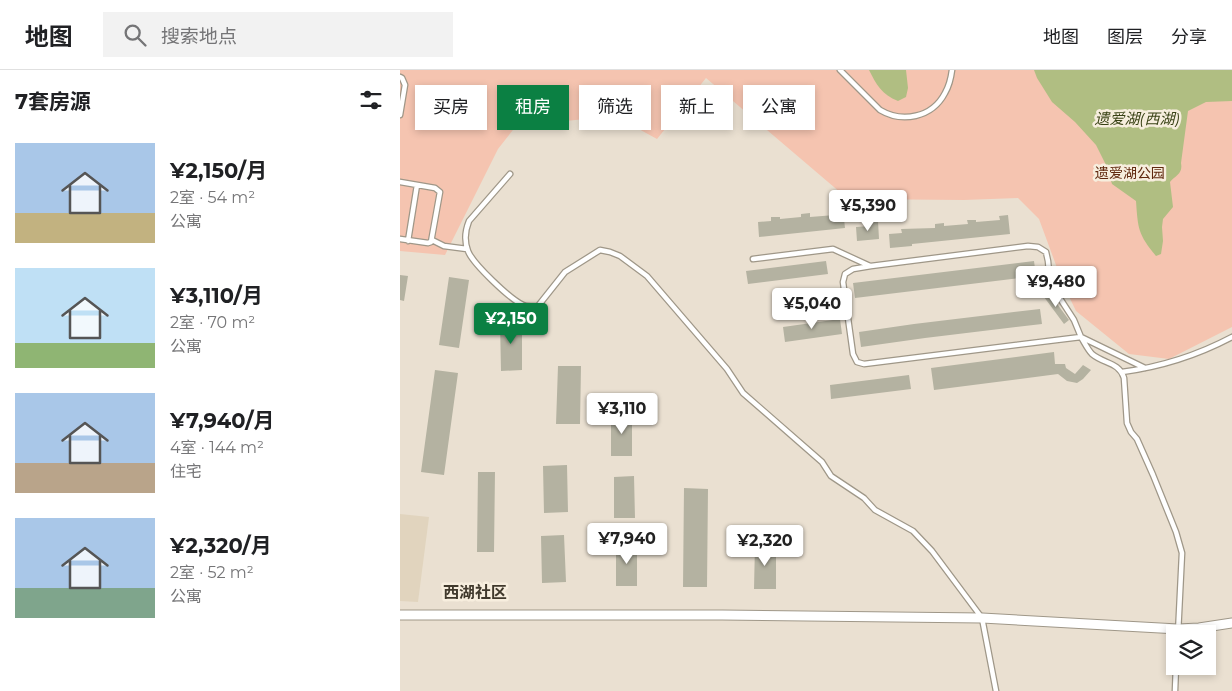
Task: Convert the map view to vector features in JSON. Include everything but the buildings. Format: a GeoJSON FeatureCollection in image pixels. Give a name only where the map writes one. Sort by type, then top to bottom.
{"type":"FeatureCollection","features":[{"type":"Feature","properties":{"kind":"street"},"geometry":{"type":"LineString","coordinates":[[400,615],[722,615],[982,618],[1166,631]]}},
{"type":"Feature","properties":{"kind":"street"},"geometry":{"type":"LineString","coordinates":[[1216,625],[1232,623]]}},
{"type":"Feature","properties":{"kind":"lane"},"geometry":{"type":"LineString","coordinates":[[840,70],[880,110],[887,114],[908,118],[922,114],[936,104],[944,95],[952,70]]}},
{"type":"Feature","properties":{"kind":"lane"},"geometry":{"type":"LineString","coordinates":[[400,77],[404,85],[400,115]]}},
{"type":"Feature","properties":{"kind":"lane"},"geometry":{"type":"LineString","coordinates":[[510,174],[469,221],[465,230],[467,249],[472,258],[503,290],[524,306],[538,306],[565,272],[600,250],[620,256],[647,276],[727,369],[743,393],[822,462],[831,476],[864,498],[875,510],[912,531],[932,551],[982,618],[996,691]]}},
{"type":"Feature","properties":{"kind":"lane"},"geometry":{"type":"LineString","coordinates":[[400,182],[435,188],[440,192],[432,240]]}},
{"type":"Feature","properties":{"kind":"lane"},"geometry":{"type":"LineString","coordinates":[[408,241],[417,185]]}},
{"type":"Feature","properties":{"kind":"lane"},"geometry":{"type":"LineString","coordinates":[[400,240],[428,243],[432,240]]}},
{"type":"Feature","properties":{"kind":"lane"},"geometry":{"type":"LineString","coordinates":[[432,240],[444,246],[467,249]]}},
{"type":"Feature","properties":{"kind":"lane"},"geometry":{"type":"LineString","coordinates":[[1145,368],[1080,337],[864,364],[857,362],[853,354],[843,282],[845,274],[853,269],[871,266],[1028,246],[1046,252],[1050,283],[1074,320],[1080,337],[1092,354],[1117,366],[1122,372],[1127,423],[1137,439],[1153,475],[1176,532],[1182,553],[1178,625]]}},
{"type":"Feature","properties":{"kind":"lane"},"geometry":{"type":"LineString","coordinates":[[753,259],[833,249],[871,266]]}},
{"type":"Feature","properties":{"kind":"lane"},"geometry":{"type":"LineString","coordinates":[[1122,372],[1182,358],[1220,344],[1232,337]]}},
{"type":"Feature","properties":{"kind":"lane"},"geometry":{"type":"LineString","coordinates":[[1175,691],[1176,675]]}},
{"type":"Feature","properties":{"kind":"shaded area"},"geometry":{"type":"Polygon","coordinates":[[[400,514],[429,517],[418,602],[400,601],[400,514]]]}},
{"type":"Feature","properties":{"kind":"green space","name":"遗爱湖公园"},"geometry":{"type":"Polygon","coordinates":[[[400,70],[1232,70],[1232,327],[1169,359],[1129,354],[1076,311],[1063,284],[1039,219],[1018,198],[964,200],[848,199],[767,130],[815,130],[815,85],[743,85],[743,110],[733,101],[733,85],[714,85],[706,78],[700,85],[661,85],[661,130],[664,130],[657,139],[641,130],[651,130],[651,85],[579,85],[579,120],[569,121],[569,85],[497,85],[497,130],[513,130],[498,149],[445,255],[400,251],[400,70]]]}},
{"type":"Feature","properties":{"kind":"water"},"geometry":{"type":"Polygon","coordinates":[[[869,70],[906,70],[908,88],[906,97],[898,101],[892,99],[877,84],[869,70]]]}},
{"type":"Feature","properties":{"kind":"water","name":"遗爱湖(西湖)"},"geometry":{"type":"Polygon","coordinates":[[[1034,70],[1232,70],[1232,101],[1206,102],[1188,111],[1181,170],[1170,182],[1173,207],[1163,219],[1161,254],[1156,256],[1142,236],[1138,225],[1136,201],[1112,184],[1107,167],[1096,145],[1075,122],[1052,102],[1034,70]]]}},
{"type":"Feature","properties":{"kind":"district","name":"西湖社区"},"geometry":{"type":"Point","coordinates":[475,592]}}]}
